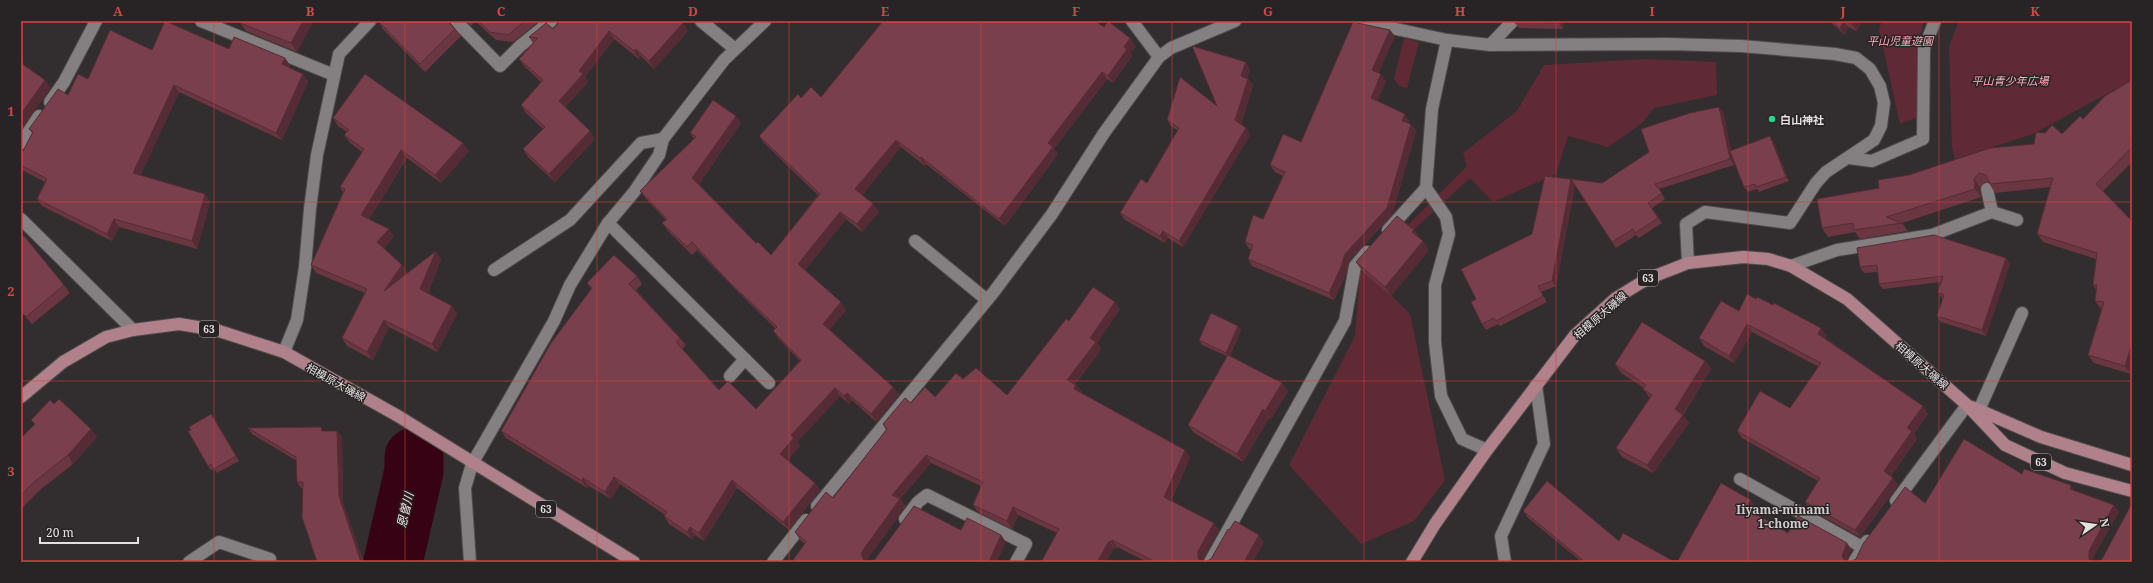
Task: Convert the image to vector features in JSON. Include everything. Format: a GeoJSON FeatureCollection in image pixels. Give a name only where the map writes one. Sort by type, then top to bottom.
{"type":"FeatureCollection","features":[{"type":"Feature","properties":{"kind":"main road","name":"相模原大磯線"},"geometry":{"type":"LineString","coordinates":[[1412,562],[1435,524],[1487,450],[1575,335],[1616,298],[1647,279],[1688,263],[1743,257],[1768,259],[1791,266],[1846,299],[1967,405],[2005,445],[2065,473],[2132,491]]}},
{"type":"Feature","properties":{"kind":"main road","name":"相模原大磯線"},"geometry":{"type":"LineString","coordinates":[[21,397],[63,362],[106,337],[133,330],[179,324],[216,330],[284,352],[398,416],[472,464],[634,562]]}},
{"type":"Feature","properties":{"kind":"main road","name":"相模原大磯線"},"geometry":{"type":"LineString","coordinates":[[1967,405],[2041,437],[2132,465]]}},
{"type":"Feature","properties":{"kind":"street"},"geometry":{"type":"LineString","coordinates":[[21,143],[64,82],[96,21]]}},
{"type":"Feature","properties":{"kind":"street"},"geometry":{"type":"LineString","coordinates":[[201,21],[334,75]]}},
{"type":"Feature","properties":{"kind":"street"},"geometry":{"type":"LineString","coordinates":[[284,352],[298,320],[317,154],[339,54],[370,21]]}},
{"type":"Feature","properties":{"kind":"street"},"geometry":{"type":"LineString","coordinates":[[456,21],[500,66],[520,46],[551,21]]}},
{"type":"Feature","properties":{"kind":"street"},"geometry":{"type":"LineString","coordinates":[[701,21],[735,49]]}},
{"type":"Feature","properties":{"kind":"street"},"geometry":{"type":"LineString","coordinates":[[470,562],[465,488],[472,464],[554,321],[570,285],[608,223],[634,192],[659,155],[663,139],[724,60],[765,21]]}},
{"type":"Feature","properties":{"kind":"street"},"geometry":{"type":"LineString","coordinates":[[1132,21],[1159,57]]}},
{"type":"Feature","properties":{"kind":"street"},"geometry":{"type":"LineString","coordinates":[[773,562],[833,486],[987,300],[1052,214],[1104,133],[1159,57],[1171,48],[1235,21]]}},
{"type":"Feature","properties":{"kind":"street"},"geometry":{"type":"LineString","coordinates":[[1359,21],[1447,40],[1490,46],[1668,44],[1741,46],[1835,54],[1856,58],[1870,69],[1880,86],[1884,103],[1881,126],[1874,140],[1826,172],[1816,182],[1790,223],[1705,212],[1686,224],[1688,263]]}},
{"type":"Feature","properties":{"kind":"street"},"geometry":{"type":"LineString","coordinates":[[1490,46],[1513,21]]}},
{"type":"Feature","properties":{"kind":"street"},"geometry":{"type":"LineString","coordinates":[[1849,158],[1872,161],[1923,139],[1924,48],[1935,21]]}},
{"type":"Feature","properties":{"kind":"street"},"geometry":{"type":"LineString","coordinates":[[1210,562],[1345,321],[1355,266],[1426,188],[1432,109],[1447,40]]}},
{"type":"Feature","properties":{"kind":"street"},"geometry":{"type":"LineString","coordinates":[[494,270],[570,220],[641,143],[663,139]]}},
{"type":"Feature","properties":{"kind":"street"},"geometry":{"type":"LineString","coordinates":[[1426,188],[1446,217],[1449,234],[1435,285],[1434,342],[1441,396],[1462,439],[1487,450]]}},
{"type":"Feature","properties":{"kind":"street"},"geometry":{"type":"LineString","coordinates":[[1987,189],[1992,212]]}},
{"type":"Feature","properties":{"kind":"street"},"geometry":{"type":"LineString","coordinates":[[1791,266],[1838,250],[1932,235],[1992,212],[2017,220]]}},
{"type":"Feature","properties":{"kind":"street"},"geometry":{"type":"LineString","coordinates":[[21,219],[133,330]]}},
{"type":"Feature","properties":{"kind":"street"},"geometry":{"type":"LineString","coordinates":[[608,223],[769,383]]}},
{"type":"Feature","properties":{"kind":"street"},"geometry":{"type":"LineString","coordinates":[[915,241],[987,300]]}},
{"type":"Feature","properties":{"kind":"street"},"geometry":{"type":"LineString","coordinates":[[1979,410],[2022,313]]}},
{"type":"Feature","properties":{"kind":"street"},"geometry":{"type":"LineString","coordinates":[[730,376],[745,359]]}},
{"type":"Feature","properties":{"kind":"street"},"geometry":{"type":"LineString","coordinates":[[1505,562],[1501,536],[1544,444],[1536,385]]}},
{"type":"Feature","properties":{"kind":"street"},"geometry":{"type":"LineString","coordinates":[[1889,510],[1967,405]]}},
{"type":"Feature","properties":{"kind":"street"},"geometry":{"type":"LineString","coordinates":[[1740,479],[1862,547]]}},
{"type":"Feature","properties":{"kind":"street"},"geometry":{"type":"LineString","coordinates":[[900,526],[918,502],[927,495],[1026,544],[1016,562]]}},
{"type":"Feature","properties":{"kind":"street"},"geometry":{"type":"LineString","coordinates":[[1854,562],[1862,547],[1876,529]]}},
{"type":"Feature","properties":{"kind":"street"},"geometry":{"type":"LineString","coordinates":[[189,562],[219,542],[270,559]]}},
{"type":"Feature","properties":{"kind":"green space","name":"平山児童遊園"},"geometry":{"type":"Polygon","coordinates":[[[1882,21],[1924,21],[1917,45],[1918,117],[1900,124],[1879,29],[1882,21]]]}},
{"type":"Feature","properties":{"kind":"green space","name":"平山青少年広場"},"geometry":{"type":"Polygon","coordinates":[[[1959,21],[2132,21],[2132,80],[2033,134],[1955,159],[1952,148],[1949,46],[1959,21]]]}},
{"type":"Feature","properties":{"kind":"green space"},"geometry":{"type":"Polygon","coordinates":[[[1404,38],[1419,42],[1407,88],[1399,86],[1394,79],[1404,38]]]}},
{"type":"Feature","properties":{"kind":"green space"},"geometry":{"type":"Polygon","coordinates":[[[1646,59],[1716,62],[1717,95],[1654,108],[1641,124],[1608,147],[1568,136],[1556,174],[1493,202],[1470,178],[1368,272],[1410,314],[1445,480],[1414,521],[1361,544],[1289,465],[1355,336],[1360,273],[1467,166],[1463,153],[1517,111],[1544,65],[1646,59]]]}},
{"type":"Feature","properties":{"kind":"building"},"geometry":{"type":"Polygon","coordinates":[[[165,21],[229,49],[234,37],[285,58],[282,64],[303,74],[276,133],[174,85],[133,173],[205,194],[192,241],[114,219],[107,234],[37,199],[47,179],[21,165],[21,155],[33,132],[29,129],[58,89],[68,95],[78,74],[88,79],[110,30],[152,50],[165,21]]]}},
{"type":"Feature","properties":{"kind":"building"},"geometry":{"type":"Polygon","coordinates":[[[241,21],[303,21],[291,43],[240,23],[241,21]]]}},
{"type":"Feature","properties":{"kind":"building"},"geometry":{"type":"Polygon","coordinates":[[[378,21],[448,21],[455,29],[420,64],[378,21]]]}},
{"type":"Feature","properties":{"kind":"building"},"geometry":{"type":"Polygon","coordinates":[[[478,21],[525,21],[508,35],[490,32],[478,21]]]}},
{"type":"Feature","properties":{"kind":"building"},"geometry":{"type":"Polygon","coordinates":[[[560,21],[680,21],[683,23],[649,61],[636,49],[634,51],[609,31],[579,71],[583,74],[559,101],[590,131],[549,174],[523,149],[545,127],[521,105],[543,80],[519,59],[538,38],[529,37],[546,23],[553,29],[560,21]]]}},
{"type":"Feature","properties":{"kind":"building"},"geometry":{"type":"Polygon","coordinates":[[[883,21],[1095,21],[1104,27],[1108,21],[1130,38],[1124,47],[1127,49],[1108,76],[1102,72],[1048,143],[1053,147],[999,219],[921,157],[920,158],[896,140],[855,189],[873,204],[857,224],[840,212],[798,264],[841,302],[823,324],[893,387],[871,414],[847,393],[844,396],[835,388],[791,435],[794,438],[780,454],[815,483],[783,522],[732,480],[699,533],[690,527],[687,532],[664,516],[667,512],[614,477],[605,492],[583,478],[582,481],[501,431],[551,343],[592,288],[587,283],[614,255],[637,276],[629,284],[680,338],[676,342],[719,390],[728,381],[756,409],[801,360],[773,331],[777,327],[728,281],[692,242],[687,247],[662,223],[667,219],[640,191],[696,137],[690,133],[713,100],[736,116],[692,178],[756,243],[758,242],[771,255],[820,194],[759,136],[798,94],[801,98],[811,87],[821,97],[883,21]]]}},
{"type":"Feature","properties":{"kind":"building"},"geometry":{"type":"Polygon","coordinates":[[[1559,21],[1559,23],[1514,22],[1559,21]]]}},
{"type":"Feature","properties":{"kind":"building"},"geometry":{"type":"Polygon","coordinates":[[[1832,21],[1843,21],[1840,29],[1832,21]]]}},
{"type":"Feature","properties":{"kind":"building"},"geometry":{"type":"Polygon","coordinates":[[[1846,21],[1853,21],[1852,24],[1846,21]]]}},
{"type":"Feature","properties":{"kind":"building"},"geometry":{"type":"Polygon","coordinates":[[[1353,22],[1390,30],[1372,70],[1381,74],[1371,98],[1405,114],[1402,121],[1411,124],[1387,208],[1345,254],[1341,267],[1329,293],[1248,259],[1253,245],[1245,242],[1253,215],[1263,219],[1285,172],[1270,165],[1283,134],[1301,142],[1353,22]]]}},
{"type":"Feature","properties":{"kind":"building"},"geometry":{"type":"Polygon","coordinates":[[[1192,46],[1246,62],[1241,76],[1248,79],[1235,120],[1246,128],[1179,241],[1163,231],[1160,236],[1120,213],[1141,179],[1147,183],[1179,128],[1167,120],[1180,77],[1217,106],[1192,46]]]}},
{"type":"Feature","properties":{"kind":"building"},"geometry":{"type":"Polygon","coordinates":[[[21,63],[45,80],[21,114],[21,63]]]}},
{"type":"Feature","properties":{"kind":"building"},"geometry":{"type":"Polygon","coordinates":[[[365,74],[463,143],[435,175],[401,150],[361,215],[389,229],[377,242],[402,265],[384,291],[436,251],[420,289],[452,306],[432,344],[384,320],[367,352],[342,338],[367,289],[311,265],[345,189],[340,187],[364,149],[344,135],[349,130],[333,118],[365,74]]]}},
{"type":"Feature","properties":{"kind":"building"},"geometry":{"type":"Polygon","coordinates":[[[2132,80],[2132,141],[2130,143],[2132,147],[2096,184],[2132,221],[2132,343],[2125,366],[2088,355],[2104,302],[2095,301],[2097,285],[2093,285],[2097,253],[2037,234],[2053,178],[1990,184],[1986,175],[1979,173],[1974,179],[1975,189],[1886,217],[1902,223],[1854,230],[1853,223],[1822,228],[1817,199],[1879,188],[1878,180],[1909,175],[1990,148],[2034,144],[2036,132],[2045,133],[2052,125],[2062,134],[2080,116],[2083,119],[2105,96],[2132,80]]]}},
{"type":"Feature","properties":{"kind":"building"},"geometry":{"type":"Polygon","coordinates":[[[1719,107],[1730,159],[1655,184],[1662,193],[1648,203],[1658,218],[1635,233],[1633,229],[1612,242],[1571,179],[1602,183],[1649,152],[1641,129],[1690,113],[1719,107]]]}},
{"type":"Feature","properties":{"kind":"building","name":"白山神社"},"geometry":{"type":"Polygon","coordinates":[[[1770,136],[1786,177],[1756,187],[1755,184],[1744,187],[1730,151],[1770,136]]]}},
{"type":"Feature","properties":{"kind":"building"},"geometry":{"type":"Polygon","coordinates":[[[1545,176],[1571,179],[1552,281],[1538,286],[1543,296],[1496,321],[1494,318],[1482,324],[1471,302],[1476,299],[1461,269],[1532,234],[1545,176]]]}},
{"type":"Feature","properties":{"kind":"building"},"geometry":{"type":"Polygon","coordinates":[[[1397,216],[1414,230],[1412,232],[1423,241],[1385,287],[1356,262],[1397,216]]]}},
{"type":"Feature","properties":{"kind":"building"},"geometry":{"type":"Polygon","coordinates":[[[21,235],[25,237],[64,285],[26,317],[21,311],[21,235]]]}},
{"type":"Feature","properties":{"kind":"building"},"geometry":{"type":"Polygon","coordinates":[[[1934,235],[2006,258],[1982,330],[1937,316],[1944,295],[1938,292],[1943,276],[1879,284],[1877,265],[1860,267],[1857,248],[1934,235]]]}},
{"type":"Feature","properties":{"kind":"building"},"geometry":{"type":"Polygon","coordinates":[[[1093,287],[1115,302],[1090,338],[1096,342],[1067,380],[1076,385],[1074,389],[1185,450],[1164,497],[1214,523],[1198,551],[1198,558],[1205,562],[1156,562],[1112,540],[1111,542],[1109,541],[1097,562],[1041,562],[1059,529],[1013,507],[1007,521],[973,505],[983,482],[926,455],[892,495],[900,499],[861,554],[864,560],[868,562],[796,562],[793,560],[806,542],[795,532],[826,492],[833,498],[887,429],[883,424],[905,398],[911,403],[925,387],[935,397],[956,373],[963,379],[976,368],[1007,395],[1066,319],[1069,321],[1093,287]]]}},
{"type":"Feature","properties":{"kind":"building"},"geometry":{"type":"Polygon","coordinates":[[[1747,294],[1773,305],[1774,303],[1821,328],[1818,334],[1923,406],[1907,428],[1912,431],[1884,471],[1893,478],[1855,530],[1805,502],[1820,478],[1737,431],[1760,391],[1790,408],[1821,363],[1747,324],[1729,356],[1699,338],[1721,301],[1739,311],[1747,294]]]}},
{"type":"Feature","properties":{"kind":"building"},"geometry":{"type":"Polygon","coordinates":[[[1211,313],[1238,326],[1226,353],[1199,340],[1211,313]]]}},
{"type":"Feature","properties":{"kind":"building"},"geometry":{"type":"Polygon","coordinates":[[[1642,322],[1705,361],[1675,409],[1683,415],[1647,465],[1616,448],[1652,395],[1643,389],[1646,385],[1615,364],[1642,322]]]}},
{"type":"Feature","properties":{"kind":"building"},"geometry":{"type":"Polygon","coordinates":[[[1228,355],[1282,383],[1265,411],[1263,409],[1237,454],[1188,425],[1228,355]]]}},
{"type":"Feature","properties":{"kind":"building"},"geometry":{"type":"Polygon","coordinates":[[[59,399],[91,429],[68,455],[34,482],[21,495],[21,438],[35,424],[31,420],[50,400],[54,404],[59,399]]]}},
{"type":"Feature","properties":{"kind":"building"},"geometry":{"type":"Polygon","coordinates":[[[211,414],[236,456],[214,469],[211,464],[208,466],[188,431],[191,430],[189,427],[211,414]]]}},
{"type":"Feature","properties":{"kind":"building"},"geometry":{"type":"Polygon","coordinates":[[[321,427],[322,431],[337,431],[339,496],[361,562],[317,562],[302,517],[303,482],[297,482],[296,457],[248,428],[321,427]]]}},
{"type":"Feature","properties":{"kind":"building"},"geometry":{"type":"Polygon","coordinates":[[[1964,439],[2022,474],[2024,469],[2071,485],[2070,489],[2114,505],[2089,551],[2089,559],[2092,562],[1850,562],[1856,559],[1863,544],[1905,487],[1925,503],[1964,439]]]}},
{"type":"Feature","properties":{"kind":"building"},"geometry":{"type":"Polygon","coordinates":[[[1547,481],[1619,541],[1623,533],[1675,562],[1585,562],[1523,511],[1547,481]]]}},
{"type":"Feature","properties":{"kind":"building"},"geometry":{"type":"Polygon","coordinates":[[[1721,483],[1751,500],[1746,508],[1788,533],[1798,516],[1847,543],[1842,556],[1845,561],[1848,562],[1677,562],[1721,483]]]}},
{"type":"Feature","properties":{"kind":"building"},"geometry":{"type":"Polygon","coordinates":[[[2132,505],[2132,562],[2099,562],[2102,559],[2132,505]]]}},
{"type":"Feature","properties":{"kind":"building"},"geometry":{"type":"Polygon","coordinates":[[[914,506],[961,530],[967,518],[1001,535],[989,562],[869,562],[875,559],[914,506]]]}},
{"type":"Feature","properties":{"kind":"building"},"geometry":{"type":"Polygon","coordinates":[[[1235,521],[1259,535],[1244,562],[1205,562],[1211,559],[1228,529],[1229,530],[1235,521]]]}},
{"type":"Feature","properties":{"kind":"waterway","name":"恩曽川"},"geometry":{"type":"LineString","coordinates":[[393,562],[414,471],[414,457]]}},
{"type":"Feature","properties":{"kind":"place","name":"白山神社"},"geometry":{"type":"Point","coordinates":[1772,119]}},
{"type":"Feature","properties":{"kind":"district","name":"Iiyama-minami 1-chome"},"geometry":{"type":"Point","coordinates":[1783,516]}}]}
